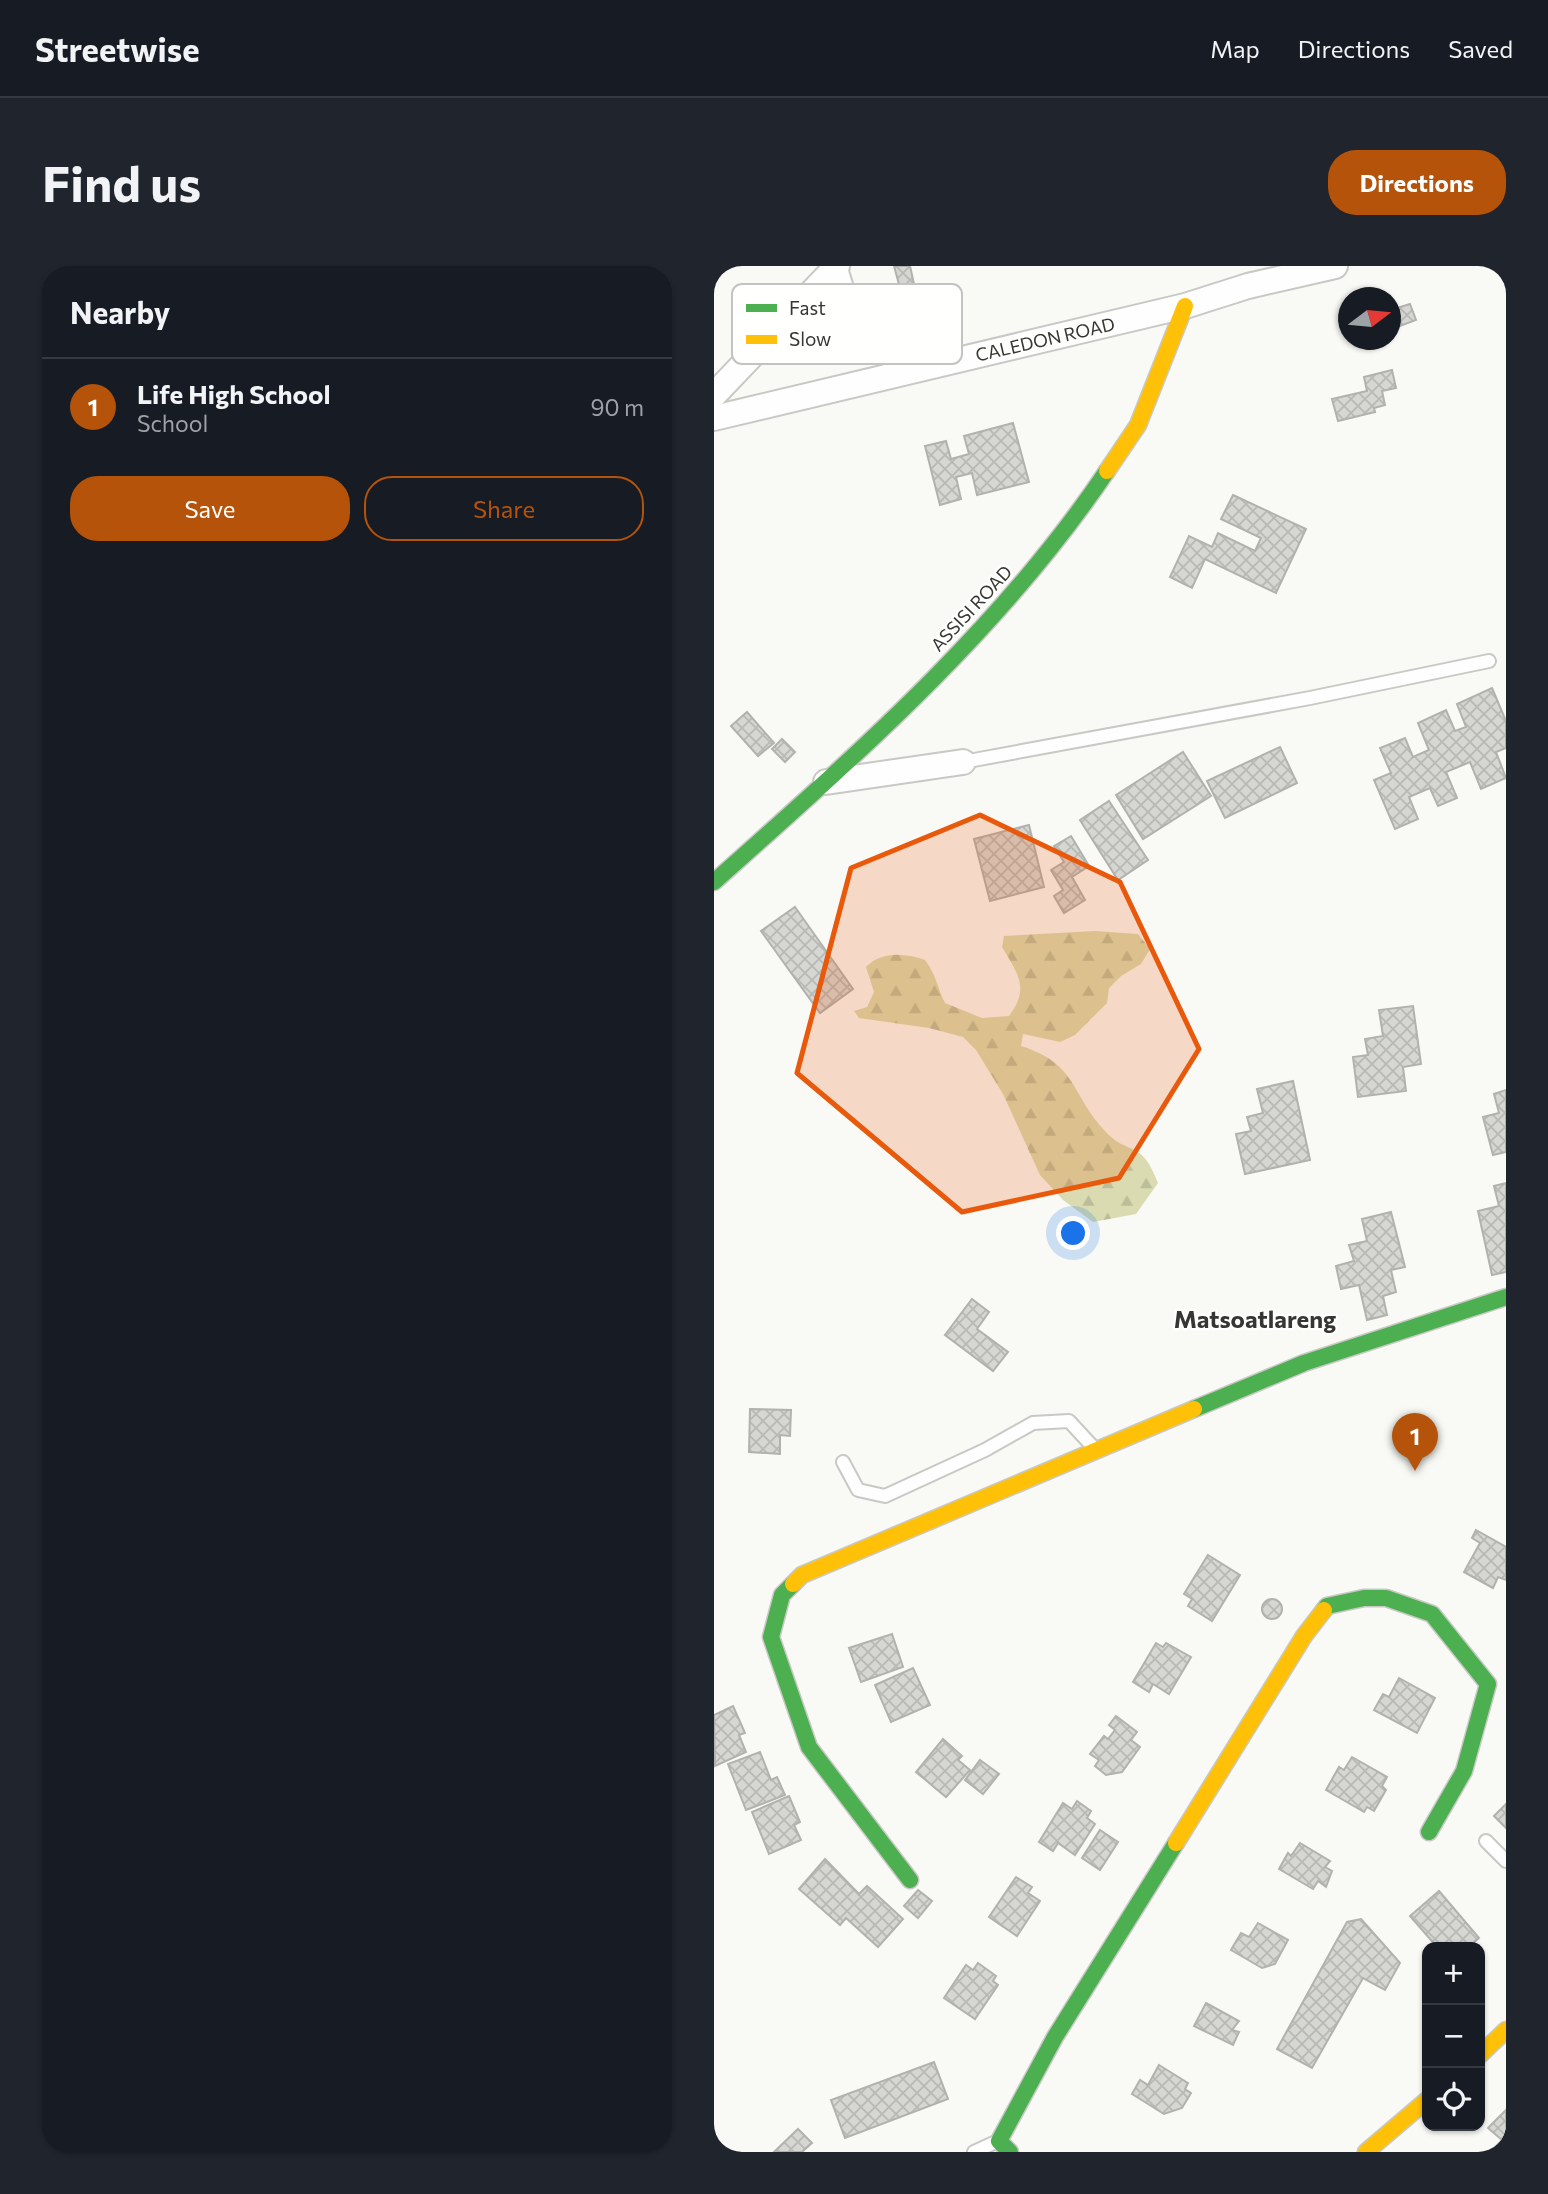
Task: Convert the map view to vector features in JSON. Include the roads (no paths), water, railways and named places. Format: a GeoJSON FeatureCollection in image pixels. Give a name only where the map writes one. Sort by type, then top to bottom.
{"type":"FeatureCollection","features":[{"type":"Feature","properties":{"kind":"street","name":"CALEDON ROAD"},"geometry":{"type":"LineString","coordinates":[[962,358],[1185,306],[1250,276],[1335,266]]}},
{"type":"Feature","properties":{"kind":"street"},"geometry":{"type":"LineString","coordinates":[[836,267],[840,284]]}},
{"type":"Feature","properties":{"kind":"street"},"geometry":{"type":"LineString","coordinates":[[820,284],[836,267]]}},
{"type":"Feature","properties":{"kind":"street","name":"ASSISI ROAD"},"geometry":{"type":"LineString","coordinates":[[714,882],[826,782],[1000,610],[1091,495],[1138,425],[1185,306]]}},
{"type":"Feature","properties":{"kind":"street"},"geometry":{"type":"LineString","coordinates":[[714,394],[743,364]]}},
{"type":"Feature","properties":{"kind":"street"},"geometry":{"type":"LineString","coordinates":[[901,364],[909,370]]}},
{"type":"Feature","properties":{"kind":"street","name":"CALEDON ROAD"},"geometry":{"type":"LineString","coordinates":[[714,418],[935,364]]}},
{"type":"Feature","properties":{"kind":"street"},"geometry":{"type":"LineString","coordinates":[[826,782],[963,762]]}},
{"type":"Feature","properties":{"kind":"street"},"geometry":{"type":"LineString","coordinates":[[910,1880],[808,1747],[771,1637],[782,1595],[802,1575],[1304,1363],[1506,1297]]}},
{"type":"Feature","properties":{"kind":"street"},"geometry":{"type":"LineString","coordinates":[[1005,2146],[1063,2025],[1304,1636],[1327,1605],[1364,1598],[1386,1598],[1432,1614],[1488,1684],[1464,1771],[1429,1832]]}},
{"type":"Feature","properties":{"kind":"street"},"geometry":{"type":"LineString","coordinates":[[1485,2050],[1506,2030]]}},
{"type":"Feature","properties":{"kind":"street"},"geometry":{"type":"LineString","coordinates":[[1366,2152],[1422,2104]]}},
{"type":"Feature","properties":{"kind":"lane"},"geometry":{"type":"LineString","coordinates":[[963,762],[1310,698],[1489,661]]}},
{"type":"Feature","properties":{"kind":"lane"},"geometry":{"type":"LineString","coordinates":[[844,1462],[858,1490],[885,1496],[985,1450],[1033,1423],[1069,1421],[1097,1451]]}},
{"type":"Feature","properties":{"kind":"lane"},"geometry":{"type":"LineString","coordinates":[[1486,1841],[1506,1861]]}},
{"type":"Feature","properties":{"kind":"lane"},"geometry":{"type":"LineString","coordinates":[[974,2152],[1005,2146]]}},
{"type":"Feature","properties":{"kind":"place","name":"Life High School"},"geometry":{"type":"Point","coordinates":[1415,1471]}},
{"type":"Feature","properties":{"kind":"district","name":"Matsoatlareng"},"geometry":{"type":"Point","coordinates":[1255,1318]}}]}
